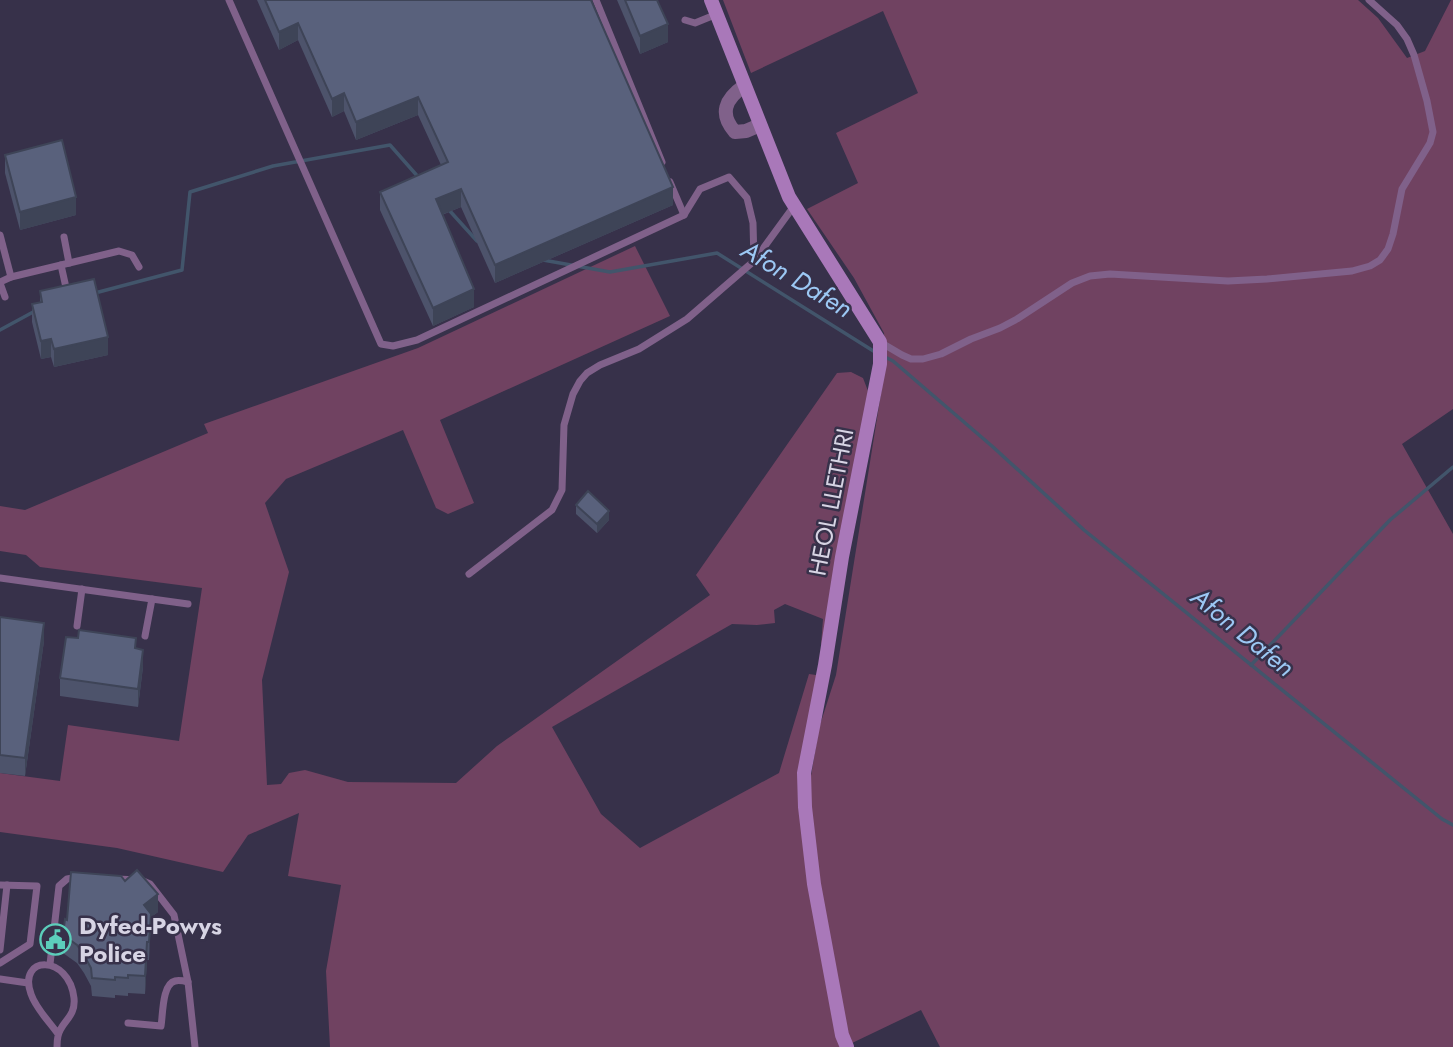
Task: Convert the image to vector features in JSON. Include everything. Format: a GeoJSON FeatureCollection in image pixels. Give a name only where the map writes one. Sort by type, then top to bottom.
{"type":"FeatureCollection","features":[{"type":"Feature","properties":{"kind":"street"},"geometry":{"type":"LineString","coordinates":[[714,7],[789,197],[880,342]]}},
{"type":"Feature","properties":{"kind":"street"},"geometry":{"type":"LineString","coordinates":[[744,86],[737,90],[724,111],[728,123],[735,132],[760,125]]}},
{"type":"Feature","properties":{"kind":"street","name":"HEOL LLETHRI"},"geometry":{"type":"LineString","coordinates":[[847,1047],[842,1035],[814,884],[804,773],[842,557],[880,365],[880,342]]}},
{"type":"Feature","properties":{"kind":"lane"},"geometry":{"type":"LineString","coordinates":[[229,0],[381,344],[393,346],[417,340],[684,215],[700,190],[729,177],[747,198],[754,223],[754,261]]}},
{"type":"Feature","properties":{"kind":"lane"},"geometry":{"type":"LineString","coordinates":[[596,0],[663,165]]}},
{"type":"Feature","properties":{"kind":"lane"},"geometry":{"type":"LineString","coordinates":[[880,342],[911,359],[923,359],[1000,328],[1072,283],[1090,276],[1110,274],[1228,281],[1267,279],[1352,271],[1380,260],[1394,234],[1402,188],[1430,143],[1433,132],[1415,55],[1397,25],[1369,0]]}},
{"type":"Feature","properties":{"kind":"lane"},"geometry":{"type":"LineString","coordinates":[[685,20],[695,23],[714,7]]}},
{"type":"Feature","properties":{"kind":"lane"},"geometry":{"type":"LineString","coordinates":[[668,177],[684,215]]}},
{"type":"Feature","properties":{"kind":"lane"},"geometry":{"type":"LineString","coordinates":[[469,574],[552,510],[562,490],[564,425],[573,394],[587,373],[639,349],[687,319],[754,261],[794,206]]}},
{"type":"Feature","properties":{"kind":"lane"},"geometry":{"type":"LineString","coordinates":[[0,235],[11,277]]}},
{"type":"Feature","properties":{"kind":"lane"},"geometry":{"type":"LineString","coordinates":[[64,237],[67,293]]}},
{"type":"Feature","properties":{"kind":"lane"},"geometry":{"type":"LineString","coordinates":[[5,297],[0,282],[11,277],[119,251],[132,255],[139,267]]}},
{"type":"Feature","properties":{"kind":"lane"},"geometry":{"type":"LineString","coordinates":[[0,578],[188,604]]}},
{"type":"Feature","properties":{"kind":"lane"},"geometry":{"type":"LineString","coordinates":[[77,626],[82,589]]}},
{"type":"Feature","properties":{"kind":"lane"},"geometry":{"type":"LineString","coordinates":[[145,636],[152,599]]}},
{"type":"Feature","properties":{"kind":"lane"},"geometry":{"type":"LineString","coordinates":[[50,964],[59,886],[67,879],[88,878]]}},
{"type":"Feature","properties":{"kind":"lane"},"geometry":{"type":"LineString","coordinates":[[102,878],[141,880],[150,884],[174,915],[188,982],[195,1047]]}},
{"type":"Feature","properties":{"kind":"lane"},"geometry":{"type":"LineString","coordinates":[[0,950],[4,885],[37,886],[30,944],[0,963]]}},
{"type":"Feature","properties":{"kind":"lane"},"geometry":{"type":"LineString","coordinates":[[57,1047],[58,1034],[74,1011],[74,999],[66,977],[50,964],[43,964],[30,973],[28,983],[36,1004],[58,1034]]}},
{"type":"Feature","properties":{"kind":"lane"},"geometry":{"type":"LineString","coordinates":[[0,979],[28,983]]}},
{"type":"Feature","properties":{"kind":"lane"},"geometry":{"type":"LineString","coordinates":[[128,1023],[161,1026],[165,994],[169,985],[175,981],[188,982]]}},
{"type":"Feature","properties":{"kind":"shaded area"},"geometry":{"type":"Polygon","coordinates":[[[723,0],[1358,0],[1378,18],[1407,58],[1425,51],[1453,0],[1453,409],[1402,444],[1453,534],[1453,1047],[940,1047],[921,1010],[850,1044],[821,896],[809,810],[811,776],[819,728],[836,675],[886,362],[884,333],[854,278],[807,209],[858,183],[836,133],[918,93],[883,11],[751,73],[723,0]]]}},
{"type":"Feature","properties":{"kind":"shaded area"},"geometry":{"type":"Polygon","coordinates":[[[635,246],[670,316],[440,420],[474,503],[448,514],[436,508],[403,430],[286,479],[265,503],[289,572],[262,680],[267,785],[281,784],[289,773],[305,770],[348,782],[456,783],[497,746],[710,595],[696,575],[837,373],[851,372],[863,378],[868,391],[830,636],[821,645],[823,619],[785,604],[774,610],[775,623],[732,624],[552,727],[601,814],[640,848],[779,773],[809,674],[823,676],[805,807],[847,1047],[330,1047],[326,971],[341,885],[288,876],[299,813],[248,835],[223,872],[117,848],[0,832],[0,773],[60,781],[68,725],[179,741],[202,588],[40,567],[26,555],[0,551],[0,506],[25,510],[208,433],[204,424],[418,348],[635,246]]]}},
{"type":"Feature","properties":{"kind":"building"},"geometry":{"type":"Polygon","coordinates":[[[265,0],[591,0],[673,187],[495,265],[461,189],[436,199],[474,289],[433,308],[380,192],[448,162],[418,97],[356,122],[344,93],[332,99],[298,23],[279,32],[265,0]]]}},
{"type":"Feature","properties":{"kind":"building"},"geometry":{"type":"Polygon","coordinates":[[[625,0],[657,0],[668,24],[640,36],[625,0]]]}},
{"type":"Feature","properties":{"kind":"building"},"geometry":{"type":"Polygon","coordinates":[[[62,140],[76,197],[20,212],[5,155],[62,140]]]}},
{"type":"Feature","properties":{"kind":"building"},"geometry":{"type":"Polygon","coordinates":[[[94,279],[108,337],[54,349],[51,339],[41,341],[32,304],[42,302],[40,291],[94,279]]]}},
{"type":"Feature","properties":{"kind":"building"},"geometry":{"type":"Polygon","coordinates":[[[588,491],[609,511],[597,524],[576,505],[588,491]]]}},
{"type":"Feature","properties":{"kind":"building"},"geometry":{"type":"Polygon","coordinates":[[[0,617],[44,623],[25,758],[0,755],[0,617]]]}},
{"type":"Feature","properties":{"kind":"building"},"geometry":{"type":"Polygon","coordinates":[[[79,630],[136,638],[135,648],[143,650],[138,689],[60,678],[66,637],[78,638],[79,630]]]}},
{"type":"Feature","properties":{"kind":"building"},"geometry":{"type":"Polygon","coordinates":[[[137,870],[158,894],[144,905],[151,914],[145,976],[128,975],[128,978],[115,977],[115,980],[92,978],[91,968],[84,955],[77,945],[63,935],[71,872],[121,876],[125,881],[137,870]]]}},
{"type":"Feature","properties":{"kind":"waterway","name":"Afon Dafen"},"geometry":{"type":"LineString","coordinates":[[95,293],[182,270],[190,192],[273,166],[390,145],[420,179]]}},
{"type":"Feature","properties":{"kind":"waterway","name":"Afon Dafen"},"geometry":{"type":"LineString","coordinates":[[449,210],[477,241]]}},
{"type":"Feature","properties":{"kind":"waterway","name":"Afon Dafen"},"geometry":{"type":"LineString","coordinates":[[543,260],[610,272],[717,253],[875,352]]}},
{"type":"Feature","properties":{"kind":"waterway","name":"Afon Dafen"},"geometry":{"type":"LineString","coordinates":[[0,330],[35,311]]}},
{"type":"Feature","properties":{"kind":"waterway","name":"Afon Dafen"},"geometry":{"type":"LineString","coordinates":[[885,357],[993,447],[1084,530],[1442,819],[1453,825]]}},
{"type":"Feature","properties":{"kind":"waterway"},"geometry":{"type":"LineString","coordinates":[[1251,665],[1390,520],[1453,467]]}},
{"type":"Feature","properties":{"kind":"place","name":"Dyfed-Powys Police"},"geometry":{"type":"Point","coordinates":[56,939]}}]}
